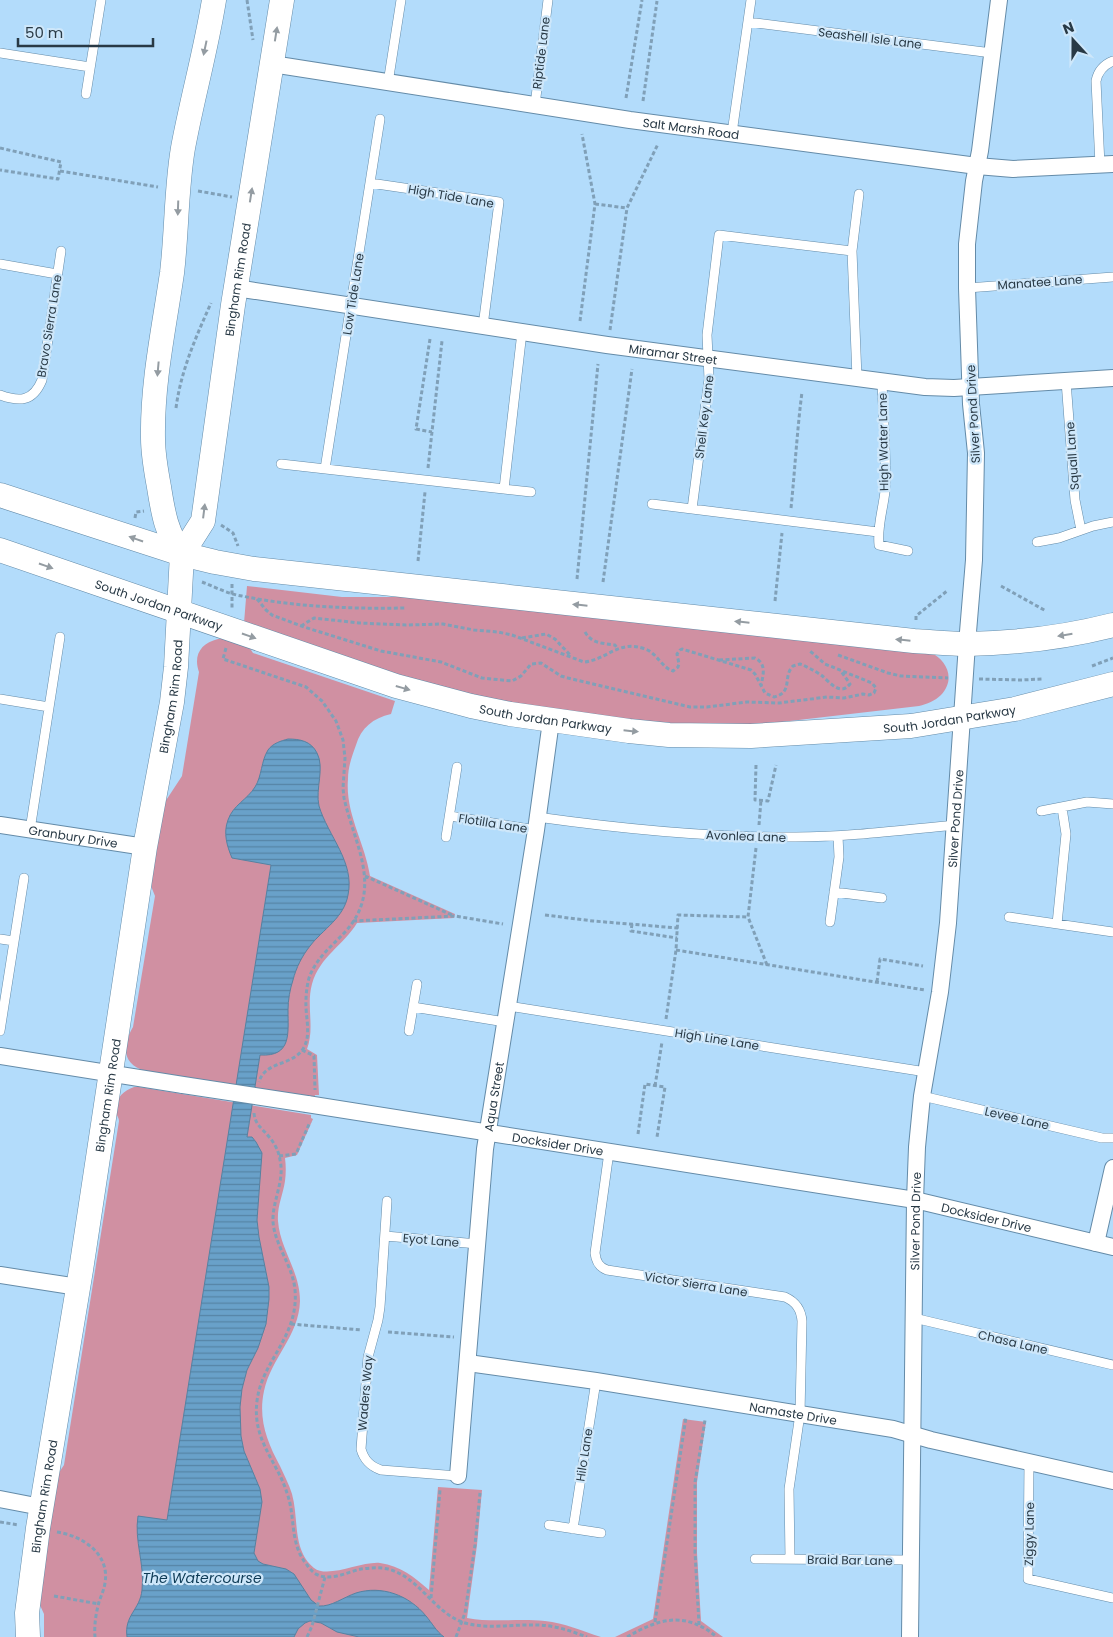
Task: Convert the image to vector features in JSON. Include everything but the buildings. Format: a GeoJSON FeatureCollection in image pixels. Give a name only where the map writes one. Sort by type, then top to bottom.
{"type":"FeatureCollection","features":[{"type":"Feature","properties":{"kind":"street"},"geometry":{"type":"LineString","coordinates":[[182,554],[170,535],[163,515],[155,461],[153,419],[162,328],[176,240],[179,172],[214,0]]}},
{"type":"Feature","properties":{"kind":"street","name":"Bingham Rim Road"},"geometry":{"type":"LineString","coordinates":[[28,1637],[27,1613],[41,1507],[78,1287],[145,847],[172,702],[180,611],[182,554],[203,521],[236,288],[282,0]]}},
{"type":"Feature","properties":{"kind":"street","name":"Silver Pond Drive"},"geometry":{"type":"LineString","coordinates":[[910,1637],[917,1147],[922,1096],[940,992],[956,825],[974,560],[976,492],[976,453],[967,288],[968,230],[999,0]]}},
{"type":"Feature","properties":{"kind":"street","name":"Salt Marsh Road"},"geometry":{"type":"LineString","coordinates":[[272,64],[630,120],[977,166],[1013,170],[1107,164]]}},
{"type":"Feature","properties":{"kind":"street","name":"Miramar Street"},"geometry":{"type":"LineString","coordinates":[[236,288],[522,332],[942,388],[1113,378]]}},
{"type":"Feature","properties":{"kind":"street"},"geometry":{"type":"LineString","coordinates":[[0,495],[182,554],[254,569],[904,640],[967,644],[1034,640],[1080,633],[1113,625]]}},
{"type":"Feature","properties":{"kind":"street","name":"South Jordan Parkway"},"geometry":{"type":"LineString","coordinates":[[0,550],[396,686],[471,706],[551,721],[629,731],[669,735],[751,736],[911,726],[1022,708],[1113,684]]}},
{"type":"Feature","properties":{"kind":"street","name":"Aqua Street"},"geometry":{"type":"LineString","coordinates":[[458,1476],[488,1133],[537,823],[551,721]]}},
{"type":"Feature","properties":{"kind":"street","name":"Granbury Drive"},"geometry":{"type":"LineString","coordinates":[[0,825],[145,847]]}},
{"type":"Feature","properties":{"kind":"street","name":"Docksider Drive"},"geometry":{"type":"LineString","coordinates":[[0,1056],[915,1200],[1113,1247]]}},
{"type":"Feature","properties":{"kind":"street"},"geometry":{"type":"LineString","coordinates":[[1096,1243],[1113,1168]]}},
{"type":"Feature","properties":{"kind":"street"},"geometry":{"type":"LineString","coordinates":[[0,1275],[78,1287]]}},
{"type":"Feature","properties":{"kind":"street","name":"Namaste Drive"},"geometry":{"type":"LineString","coordinates":[[468,1363],[596,1381],[893,1428],[931,1440],[1113,1481]]}},
{"type":"Feature","properties":{"kind":"street"},"geometry":{"type":"LineString","coordinates":[[0,1499],[41,1507]]}},
{"type":"Feature","properties":{"kind":"lane"},"geometry":{"type":"LineString","coordinates":[[86,94],[101,0]]}},
{"type":"Feature","properties":{"kind":"lane"},"geometry":{"type":"LineString","coordinates":[[388,83],[401,0]]}},
{"type":"Feature","properties":{"kind":"lane","name":"Riptide Lane"},"geometry":{"type":"LineString","coordinates":[[535,105],[548,0]]}},
{"type":"Feature","properties":{"kind":"lane"},"geometry":{"type":"LineString","coordinates":[[732,133],[751,0]]}},
{"type":"Feature","properties":{"kind":"lane","name":"Seashell Isle Lane"},"geometry":{"type":"LineString","coordinates":[[748,22],[992,54]]}},
{"type":"Feature","properties":{"kind":"lane"},"geometry":{"type":"LineString","coordinates":[[0,53],[90,68]]}},
{"type":"Feature","properties":{"kind":"lane"},"geometry":{"type":"LineString","coordinates":[[1107,164],[1096,82],[1098,72],[1113,61]]}},
{"type":"Feature","properties":{"kind":"lane","name":"Low Tide Lane"},"geometry":{"type":"LineString","coordinates":[[325,469],[380,119]]}},
{"type":"Feature","properties":{"kind":"lane","name":"High Tide Lane"},"geometry":{"type":"LineString","coordinates":[[370,183],[499,202],[482,326]]}},
{"type":"Feature","properties":{"kind":"lane"},"geometry":{"type":"LineString","coordinates":[[857,378],[852,251],[859,194]]}},
{"type":"Feature","properties":{"kind":"lane","name":"Shell Key Lane"},"geometry":{"type":"LineString","coordinates":[[692,509],[709,379],[706,335],[719,235],[852,251]]}},
{"type":"Feature","properties":{"kind":"lane","name":"Bravo Sierra Lane"},"geometry":{"type":"LineString","coordinates":[[0,395],[15,400],[22,400],[34,394],[39,388],[42,380],[61,251]]}},
{"type":"Feature","properties":{"kind":"lane"},"geometry":{"type":"LineString","coordinates":[[0,264],[57,274]]}},
{"type":"Feature","properties":{"kind":"lane","name":"Manatee Lane"},"geometry":{"type":"LineString","coordinates":[[967,288],[1113,278]]}},
{"type":"Feature","properties":{"kind":"lane"},"geometry":{"type":"LineString","coordinates":[[504,489],[522,332]]}},
{"type":"Feature","properties":{"kind":"lane","name":"High Water Lane"},"geometry":{"type":"LineString","coordinates":[[878,532],[884,493],[885,465],[882,381]]}},
{"type":"Feature","properties":{"kind":"lane","name":"Squall Lane"},"geometry":{"type":"LineString","coordinates":[[1066,381],[1075,500],[1081,530]]}},
{"type":"Feature","properties":{"kind":"lane"},"geometry":{"type":"LineString","coordinates":[[281,464],[531,492]]}},
{"type":"Feature","properties":{"kind":"lane"},"geometry":{"type":"LineString","coordinates":[[652,504],[878,532],[879,545],[908,551]]}},
{"type":"Feature","properties":{"kind":"lane"},"geometry":{"type":"LineString","coordinates":[[1037,542],[1059,538],[1113,522]]}},
{"type":"Feature","properties":{"kind":"lane"},"geometry":{"type":"LineString","coordinates":[[30,830],[60,638]]}},
{"type":"Feature","properties":{"kind":"lane"},"geometry":{"type":"LineString","coordinates":[[0,699],[49,707]]}},
{"type":"Feature","properties":{"kind":"lane","name":"Flotilla Lane"},"geometry":{"type":"LineString","coordinates":[[446,837],[457,767]]}},
{"type":"Feature","properties":{"kind":"lane"},"geometry":{"type":"LineString","coordinates":[[1042,811],[1087,802],[1113,804]]}},
{"type":"Feature","properties":{"kind":"lane"},"geometry":{"type":"LineString","coordinates":[[1057,924],[1066,834],[1062,808]]}},
{"type":"Feature","properties":{"kind":"lane","name":"Flotilla Lane"},"geometry":{"type":"LineString","coordinates":[[450,816],[537,823]]}},
{"type":"Feature","properties":{"kind":"lane","name":"Avonlea Lane"},"geometry":{"type":"LineString","coordinates":[[537,823],[796,837],[838,836],[956,825]]}},
{"type":"Feature","properties":{"kind":"lane"},"geometry":{"type":"LineString","coordinates":[[830,922],[839,857],[838,836]]}},
{"type":"Feature","properties":{"kind":"lane"},"geometry":{"type":"LineString","coordinates":[[0,1031],[24,878]]}},
{"type":"Feature","properties":{"kind":"lane"},"geometry":{"type":"LineString","coordinates":[[834,892],[882,898]]}},
{"type":"Feature","properties":{"kind":"lane"},"geometry":{"type":"LineString","coordinates":[[1009,917],[1113,932]]}},
{"type":"Feature","properties":{"kind":"lane"},"geometry":{"type":"LineString","coordinates":[[0,939],[14,942]]}},
{"type":"Feature","properties":{"kind":"lane"},"geometry":{"type":"LineString","coordinates":[[409,1031],[417,984]]}},
{"type":"Feature","properties":{"kind":"lane","name":"High Line Lane"},"geometry":{"type":"LineString","coordinates":[[413,1007],[506,1014],[664,1031],[926,1072]]}},
{"type":"Feature","properties":{"kind":"lane","name":"Levee Lane"},"geometry":{"type":"LineString","coordinates":[[922,1096],[1102,1138],[1113,1138]]}},
{"type":"Feature","properties":{"kind":"lane","name":"Victor Sierra Lane"},"geometry":{"type":"LineString","coordinates":[[609,1152],[595,1253],[595,1259],[598,1264],[607,1270],[785,1297],[792,1300],[798,1306],[802,1321],[800,1414]]}},
{"type":"Feature","properties":{"kind":"lane","name":"Waders Way"},"geometry":{"type":"LineString","coordinates":[[387,1201],[380,1307],[378,1320],[369,1347],[367,1366],[361,1442],[363,1455],[370,1465],[381,1470],[458,1476]]}},
{"type":"Feature","properties":{"kind":"lane","name":"Eyot Lane"},"geometry":{"type":"LineString","coordinates":[[385,1236],[478,1244]]}},
{"type":"Feature","properties":{"kind":"lane","name":"Chasa Lane"},"geometry":{"type":"LineString","coordinates":[[914,1318],[1113,1365]]}},
{"type":"Feature","properties":{"kind":"lane","name":"Hilo Lane"},"geometry":{"type":"LineString","coordinates":[[573,1529],[596,1381]]}},
{"type":"Feature","properties":{"kind":"lane","name":"Braid Bar Lane"},"geometry":{"type":"LineString","coordinates":[[790,1559],[790,1489],[800,1414]]}},
{"type":"Feature","properties":{"kind":"lane","name":"Ziggy Lane"},"geometry":{"type":"LineString","coordinates":[[1029,1461],[1028,1579],[1113,1598]]}},
{"type":"Feature","properties":{"kind":"lane"},"geometry":{"type":"LineString","coordinates":[[550,1525],[601,1533]]}},
{"type":"Feature","properties":{"kind":"lane","name":"Braid Bar Lane"},"geometry":{"type":"LineString","coordinates":[[755,1559],[910,1560]]}},
{"type":"Feature","properties":{"kind":"path"},"geometry":{"type":"LineString","coordinates":[[247,0],[253,44]]}},
{"type":"Feature","properties":{"kind":"path"},"geometry":{"type":"LineString","coordinates":[[626,98],[642,0]]}},
{"type":"Feature","properties":{"kind":"path"},"geometry":{"type":"LineString","coordinates":[[643,101],[657,1]]}},
{"type":"Feature","properties":{"kind":"path"},"geometry":{"type":"LineString","coordinates":[[580,321],[595,204],[582,134]]}},
{"type":"Feature","properties":{"kind":"path"},"geometry":{"type":"LineString","coordinates":[[608,335],[627,208],[658,144]]}},
{"type":"Feature","properties":{"kind":"path"},"geometry":{"type":"LineString","coordinates":[[0,148],[61,162],[58,179],[0,170]]}},
{"type":"Feature","properties":{"kind":"path"},"geometry":{"type":"LineString","coordinates":[[60,170],[165,188]]}},
{"type":"Feature","properties":{"kind":"path"},"geometry":{"type":"LineString","coordinates":[[190,190],[232,197],[231,206]]}},
{"type":"Feature","properties":{"kind":"path"},"geometry":{"type":"LineString","coordinates":[[595,204],[627,208]]}},
{"type":"Feature","properties":{"kind":"path"},"geometry":{"type":"LineString","coordinates":[[175,416],[181,381],[188,357],[214,296]]}},
{"type":"Feature","properties":{"kind":"path"},"geometry":{"type":"LineString","coordinates":[[430,340],[416,429],[432,432]]}},
{"type":"Feature","properties":{"kind":"path"},"geometry":{"type":"LineString","coordinates":[[418,561],[442,341]]}},
{"type":"Feature","properties":{"kind":"path"},"geometry":{"type":"LineString","coordinates":[[577,578],[598,364]]}},
{"type":"Feature","properties":{"kind":"path"},"geometry":{"type":"LineString","coordinates":[[603,582],[632,369]]}},
{"type":"Feature","properties":{"kind":"path"},"geometry":{"type":"LineString","coordinates":[[775,601],[797,455],[796,437],[802,392]]}},
{"type":"Feature","properties":{"kind":"path"},"geometry":{"type":"LineString","coordinates":[[135,521],[136,512],[144,512]]}},
{"type":"Feature","properties":{"kind":"path"},"geometry":{"type":"LineString","coordinates":[[214,523],[225,526],[233,533],[238,546],[237,554]]}},
{"type":"Feature","properties":{"kind":"path"},"geometry":{"type":"LineString","coordinates":[[232,585],[232,610]]}},
{"type":"Feature","properties":{"kind":"path"},"geometry":{"type":"LineString","coordinates":[[1001,586],[1046,611]]}},
{"type":"Feature","properties":{"kind":"path"},"geometry":{"type":"LineString","coordinates":[[222,589],[240,596],[311,606],[410,608]]}},
{"type":"Feature","properties":{"kind":"path"},"geometry":{"type":"LineString","coordinates":[[916,616],[947,591]]}},
{"type":"Feature","properties":{"kind":"path"},"geometry":{"type":"LineString","coordinates":[[257,598],[266,610],[272,614],[301,626],[388,652],[441,662],[490,680],[507,682],[516,680],[531,664],[541,663],[568,678],[690,707],[707,707],[735,702],[774,703],[827,697],[844,698],[874,693],[876,688],[872,683],[820,661],[808,649],[813,649]]}},
{"type":"Feature","properties":{"kind":"path"},"geometry":{"type":"LineString","coordinates":[[301,626],[314,618],[359,623],[443,624],[498,632],[521,638],[576,660],[589,661],[617,648],[627,646],[643,648],[655,655],[670,670],[676,670],[678,667],[677,654],[682,650],[751,670],[765,693],[774,697],[783,694],[786,689],[790,668],[796,664],[800,664],[818,673],[831,685],[842,689],[850,684],[841,671]]}},
{"type":"Feature","properties":{"kind":"path"},"geometry":{"type":"LineString","coordinates":[[584,632],[597,642],[615,645],[617,648]]}},
{"type":"Feature","properties":{"kind":"path"},"geometry":{"type":"LineString","coordinates":[[521,638],[546,634],[555,639],[576,660]]}},
{"type":"Feature","properties":{"kind":"path"},"geometry":{"type":"LineString","coordinates":[[835,654],[875,670],[901,676],[946,678]]}},
{"type":"Feature","properties":{"kind":"path"},"geometry":{"type":"LineString","coordinates":[[715,660],[756,658],[760,660],[764,668],[761,686]]}},
{"type":"Feature","properties":{"kind":"path"},"geometry":{"type":"LineString","coordinates":[[1090,667],[1113,658]]}},
{"type":"Feature","properties":{"kind":"path"},"geometry":{"type":"LineString","coordinates":[[223,659],[306,687],[330,711],[343,740],[345,758],[344,798],[366,876],[362,901],[353,921],[326,951],[312,972],[306,989],[307,1038],[302,1050],[295,1057],[265,1071],[258,1083]]}},
{"type":"Feature","properties":{"kind":"path"},"geometry":{"type":"LineString","coordinates":[[992,679],[1021,680],[1047,678]]}},
{"type":"Feature","properties":{"kind":"path"},"geometry":{"type":"LineString","coordinates":[[774,697],[774,703]]}},
{"type":"Feature","properties":{"kind":"path"},"geometry":{"type":"LineString","coordinates":[[756,764],[755,800],[768,801],[776,765]]}},
{"type":"Feature","properties":{"kind":"path"},"geometry":{"type":"LineString","coordinates":[[761,800],[748,917],[767,965]]}},
{"type":"Feature","properties":{"kind":"path"},"geometry":{"type":"LineString","coordinates":[[366,876],[454,916]]}},
{"type":"Feature","properties":{"kind":"path"},"geometry":{"type":"LineString","coordinates":[[545,915],[678,928]]}},
{"type":"Feature","properties":{"kind":"path"},"geometry":{"type":"LineString","coordinates":[[655,1086],[676,950],[678,915],[748,917]]}},
{"type":"Feature","properties":{"kind":"path"},"geometry":{"type":"LineString","coordinates":[[353,921],[454,916],[502,924]]}},
{"type":"Feature","properties":{"kind":"path"},"geometry":{"type":"LineString","coordinates":[[632,924],[631,931],[677,938]]}},
{"type":"Feature","properties":{"kind":"path"},"geometry":{"type":"LineString","coordinates":[[676,950],[932,991]]}},
{"type":"Feature","properties":{"kind":"path"},"geometry":{"type":"LineString","coordinates":[[877,982],[880,959],[923,966]]}},
{"type":"Feature","properties":{"kind":"path"},"geometry":{"type":"LineString","coordinates":[[279,1156],[296,1154],[311,1106],[314,1056],[302,1050]]}},
{"type":"Feature","properties":{"kind":"path"},"geometry":{"type":"LineString","coordinates":[[638,1134],[646,1084],[665,1087],[657,1137]]}},
{"type":"Feature","properties":{"kind":"path"},"geometry":{"type":"LineString","coordinates":[[255,1106],[256,1122],[274,1144],[279,1156],[281,1177],[274,1204],[274,1224],[279,1244],[293,1278],[295,1299],[291,1324],[286,1337],[259,1389],[257,1422],[265,1449],[288,1495],[293,1534],[302,1560],[314,1573],[325,1577],[369,1568],[388,1570],[408,1578],[445,1611],[461,1622],[484,1626],[548,1626],[587,1637]]}},
{"type":"Feature","properties":{"kind":"path"},"geometry":{"type":"LineString","coordinates":[[655,1622],[686,1417]]}},
{"type":"Feature","properties":{"kind":"path"},"geometry":{"type":"LineString","coordinates":[[699,1625],[695,1552],[695,1482],[704,1420]]}},
{"type":"Feature","properties":{"kind":"path"},"geometry":{"type":"LineString","coordinates":[[431,1598],[440,1490]]}},
{"type":"Feature","properties":{"kind":"path"},"geometry":{"type":"LineString","coordinates":[[456,1637],[465,1612],[475,1545],[480,1493]]}},
{"type":"Feature","properties":{"kind":"path"},"geometry":{"type":"LineString","coordinates":[[0,1522],[20,1525]]}},
{"type":"Feature","properties":{"kind":"path"},"geometry":{"type":"LineString","coordinates":[[63,1533],[80,1538],[101,1559],[106,1576],[98,1604],[94,1637]]}},
{"type":"Feature","properties":{"kind":"path"},"geometry":{"type":"LineString","coordinates":[[307,1637],[312,1626],[325,1577]]}},
{"type":"Feature","properties":{"kind":"path"},"geometry":{"type":"LineString","coordinates":[[54,1596],[98,1604]]}},
{"type":"Feature","properties":{"kind":"path"},"geometry":{"type":"LineString","coordinates":[[627,1637],[645,1626],[669,1620],[680,1620],[699,1625],[717,1637]]}},
{"type":"Feature","properties":{"kind":"shaded area"},"geometry":{"type":"Polygon","coordinates":[[[247,586],[342,597],[414,597],[930,652],[936,655],[945,665],[949,676],[946,689],[939,697],[919,706],[755,725],[712,726],[644,721],[557,711],[481,697],[390,672],[244,623],[247,586]]]}},
{"type":"Feature","properties":{"kind":"shaded area"},"geometry":{"type":"Polygon","coordinates":[[[218,639],[249,647],[253,653],[395,701],[391,714],[373,721],[358,739],[348,775],[349,804],[352,816],[370,876],[455,914],[454,918],[357,923],[326,958],[316,974],[310,992],[310,1033],[307,1049],[317,1055],[319,1095],[315,1095],[314,1098],[146,1071],[132,1064],[126,1054],[127,1041],[133,1027],[155,896],[151,886],[163,805],[182,776],[199,672],[197,666],[198,655],[207,643],[218,639]]]}},
{"type":"Feature","properties":{"kind":"shaded area"},"geometry":{"type":"Polygon","coordinates":[[[134,1087],[311,1115],[313,1119],[297,1155],[285,1158],[285,1181],[279,1205],[278,1221],[282,1241],[297,1280],[300,1301],[295,1325],[272,1368],[262,1401],[265,1430],[292,1494],[299,1543],[307,1561],[314,1568],[328,1572],[364,1564],[388,1564],[407,1573],[429,1590],[438,1487],[482,1490],[467,1618],[545,1621],[566,1625],[601,1637],[44,1637],[44,1614],[39,1603],[41,1582],[58,1474],[64,1465],[119,1121],[115,1108],[117,1100],[126,1091],[134,1087]]]}},
{"type":"Feature","properties":{"kind":"shaded area"},"geometry":{"type":"Polygon","coordinates":[[[683,1419],[706,1422],[697,1482],[697,1553],[701,1621],[723,1637],[615,1637],[653,1619],[683,1419]]]}},
{"type":"Feature","properties":{"kind":"water","name":"The Watercourse"},"geometry":{"type":"Polygon","coordinates":[[[288,739],[305,741],[317,753],[320,765],[319,806],[344,860],[348,871],[349,883],[346,903],[338,917],[310,946],[296,971],[289,998],[288,1035],[283,1048],[270,1055],[260,1055],[247,1137],[252,1137],[262,1153],[257,1220],[269,1287],[266,1324],[258,1348],[247,1370],[240,1407],[241,1436],[244,1451],[260,1489],[262,1502],[254,1553],[258,1561],[263,1564],[286,1569],[294,1574],[311,1600],[319,1606],[328,1605],[356,1593],[375,1590],[385,1591],[411,1602],[444,1637],[359,1637],[337,1632],[321,1623],[310,1621],[298,1629],[294,1637],[127,1637],[128,1623],[141,1597],[143,1580],[137,1534],[138,1516],[167,1520],[271,865],[232,858],[226,839],[226,830],[233,810],[255,787],[268,750],[275,744],[288,739]]]}}]}
